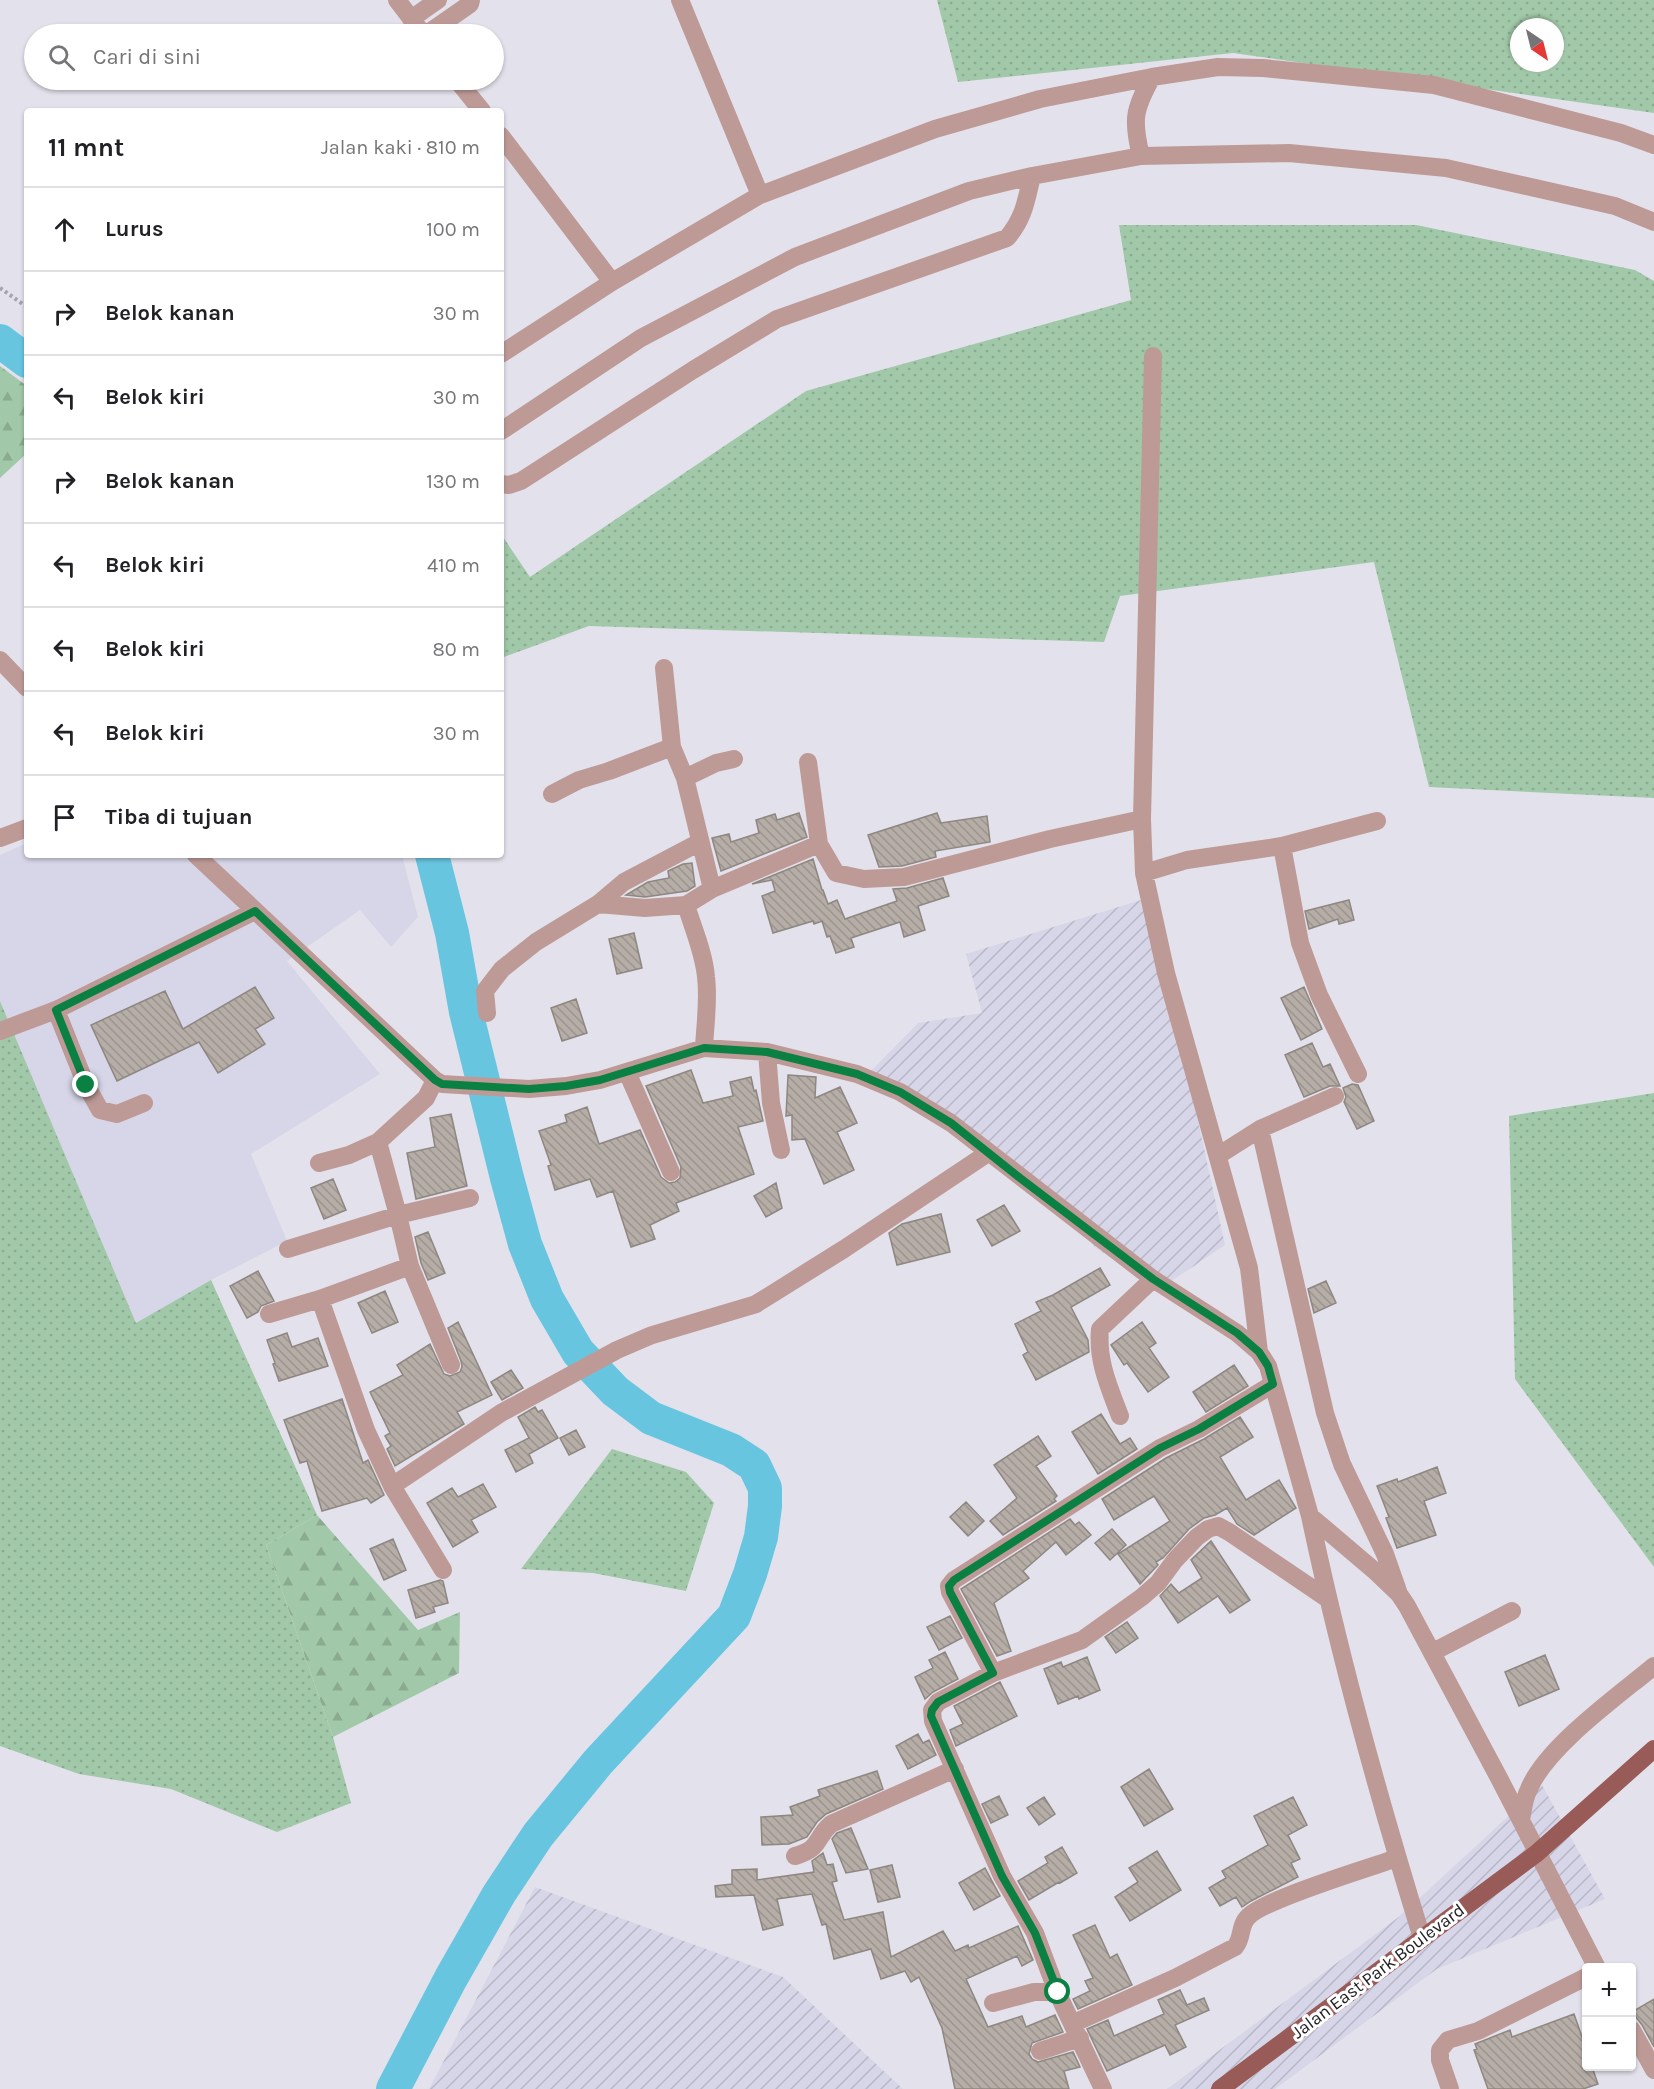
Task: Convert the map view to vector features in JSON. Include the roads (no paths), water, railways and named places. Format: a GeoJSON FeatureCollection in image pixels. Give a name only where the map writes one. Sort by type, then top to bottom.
{"type":"FeatureCollection","features":[{"type":"Feature","properties":{"kind":"main road","name":"Jalan East Park Boulevard"},"geometry":{"type":"LineString","coordinates":[[1220,2089],[1537,1853],[1654,1749]]}},
{"type":"Feature","properties":{"kind":"street"},"geometry":{"type":"LineString","coordinates":[[397,0],[416,24]]}},
{"type":"Feature","properties":{"kind":"street"},"geometry":{"type":"LineString","coordinates":[[411,19],[438,0]]}},
{"type":"Feature","properties":{"kind":"street"},"geometry":{"type":"LineString","coordinates":[[440,24],[470,4],[471,0]]}},
{"type":"Feature","properties":{"kind":"street"},"geometry":{"type":"LineString","coordinates":[[680,0],[760,195]]}},
{"type":"Feature","properties":{"kind":"street"},"geometry":{"type":"LineString","coordinates":[[504,352],[612,282],[760,195],[935,129],[1040,99],[1152,77],[1218,68],[1263,68],[1434,85],[1621,133],[1654,145]]}},
{"type":"Feature","properties":{"kind":"street"},"geometry":{"type":"LineString","coordinates":[[1141,156],[1134,129],[1138,101],[1152,77]]}},
{"type":"Feature","properties":{"kind":"street"},"geometry":{"type":"LineString","coordinates":[[466,90],[480,108]]}},
{"type":"Feature","properties":{"kind":"street"},"geometry":{"type":"LineString","coordinates":[[504,140],[612,282]]}},
{"type":"Feature","properties":{"kind":"street"},"geometry":{"type":"LineString","coordinates":[[504,429],[641,338],[795,257],[969,191],[1032,176],[1141,156],[1289,153],[1446,168],[1615,206],[1654,222]]}},
{"type":"Feature","properties":{"kind":"street"},"geometry":{"type":"LineString","coordinates":[[504,484],[521,481],[693,370],[777,319],[1007,238],[1018,224],[1025,208],[1032,176]]}},
{"type":"Feature","properties":{"kind":"street"},"geometry":{"type":"LineString","coordinates":[[1153,356],[1142,819],[1166,973],[1223,1153],[1249,1268],[1259,1352]]}},
{"type":"Feature","properties":{"kind":"street"},"geometry":{"type":"LineString","coordinates":[[0,660],[24,685]]}},
{"type":"Feature","properties":{"kind":"street"},"geometry":{"type":"LineString","coordinates":[[664,668],[672,747],[685,778],[712,890]]}},
{"type":"Feature","properties":{"kind":"street"},"geometry":{"type":"LineString","coordinates":[[552,794],[579,780],[672,747]]}},
{"type":"Feature","properties":{"kind":"street"},"geometry":{"type":"LineString","coordinates":[[685,778],[716,763],[734,759]]}},
{"type":"Feature","properties":{"kind":"street"},"geometry":{"type":"LineString","coordinates":[[808,762],[819,844],[836,873],[864,879],[904,877],[1050,839],[1142,819]]}},
{"type":"Feature","properties":{"kind":"street"},"geometry":{"type":"LineString","coordinates":[[1151,871],[1187,860],[1282,846],[1377,821]]}},
{"type":"Feature","properties":{"kind":"street"},"geometry":{"type":"LineString","coordinates":[[0,838],[24,829]]}},
{"type":"Feature","properties":{"kind":"street"},"geometry":{"type":"LineString","coordinates":[[487,1013],[485,991],[502,969],[536,942],[598,904],[624,882],[700,842]]}},
{"type":"Feature","properties":{"kind":"street"},"geometry":{"type":"LineString","coordinates":[[598,904],[645,908],[686,904],[712,890],[819,844]]}},
{"type":"Feature","properties":{"kind":"street"},"geometry":{"type":"LineString","coordinates":[[1282,846],[1300,943],[1319,995],[1358,1074]]}},
{"type":"Feature","properties":{"kind":"street"},"geometry":{"type":"LineString","coordinates":[[199,858],[439,1082],[529,1089],[566,1086],[600,1080],[704,1048],[767,1052],[857,1074],[900,1092],[951,1123],[1153,1279],[1237,1333],[1259,1352],[1268,1366],[1310,1516],[1328,1599],[1397,1858],[1422,1938]]}},
{"type":"Feature","properties":{"kind":"street"},"geometry":{"type":"LineString","coordinates":[[686,904],[706,976],[704,1048]]}},
{"type":"Feature","properties":{"kind":"street"},"geometry":{"type":"LineString","coordinates":[[0,1032],[56,1010],[255,911]]}},
{"type":"Feature","properties":{"kind":"street"},"geometry":{"type":"LineString","coordinates":[[56,1010],[86,1085],[100,1110],[117,1114],[144,1103]]}},
{"type":"Feature","properties":{"kind":"street"},"geometry":{"type":"LineString","coordinates":[[767,1052],[771,1103],[780,1150]]}},
{"type":"Feature","properties":{"kind":"street"},"geometry":{"type":"LineString","coordinates":[[627,1072],[671,1172]]}},
{"type":"Feature","properties":{"kind":"street"},"geometry":{"type":"LineString","coordinates":[[319,1163],[349,1155],[378,1142],[426,1098],[439,1082]]}},
{"type":"Feature","properties":{"kind":"street"},"geometry":{"type":"LineString","coordinates":[[1223,1153],[1253,1133],[1335,1096]]}},
{"type":"Feature","properties":{"kind":"street"},"geometry":{"type":"LineString","coordinates":[[1253,1133],[1325,1413],[1342,1464],[1385,1554],[1399,1594],[1433,1652],[1594,1963]]}},
{"type":"Feature","properties":{"kind":"street"},"geometry":{"type":"LineString","coordinates":[[378,1142],[410,1266],[451,1365]]}},
{"type":"Feature","properties":{"kind":"street"},"geometry":{"type":"LineString","coordinates":[[392,1486],[501,1413],[617,1350],[652,1335],[756,1304],[844,1249],[988,1153]]}},
{"type":"Feature","properties":{"kind":"street"},"geometry":{"type":"LineString","coordinates":[[288,1249],[398,1215],[470,1198]]}},
{"type":"Feature","properties":{"kind":"street"},"geometry":{"type":"LineString","coordinates":[[269,1314],[320,1299],[410,1266]]}},
{"type":"Feature","properties":{"kind":"street"},"geometry":{"type":"LineString","coordinates":[[1120,1416],[1103,1373],[1098,1347],[1100,1329],[1153,1279]]}},
{"type":"Feature","properties":{"kind":"street"},"geometry":{"type":"LineString","coordinates":[[320,1299],[366,1430],[392,1486],[443,1570]]}},
{"type":"Feature","properties":{"kind":"street"},"geometry":{"type":"LineString","coordinates":[[993,1673],[950,1592],[949,1586],[954,1580],[1160,1448],[1199,1429],[1273,1384]]}},
{"type":"Feature","properties":{"kind":"street"},"geometry":{"type":"LineString","coordinates":[[1310,1516],[1399,1594]]}},
{"type":"Feature","properties":{"kind":"street"},"geometry":{"type":"LineString","coordinates":[[1103,2089],[1058,1992],[1035,1933],[1002,1876],[933,1721],[932,1710],[938,1702],[993,1673],[1082,1640],[1142,1597],[1158,1583],[1175,1560],[1197,1537],[1208,1529],[1218,1526],[1328,1599]]}},
{"type":"Feature","properties":{"kind":"street"},"geometry":{"type":"LineString","coordinates":[[1433,1652],[1512,1611]]}},
{"type":"Feature","properties":{"kind":"street"},"geometry":{"type":"LineString","coordinates":[[1521,1820],[1529,1788],[1551,1756],[1573,1734],[1654,1666]]}},
{"type":"Feature","properties":{"kind":"street"},"geometry":{"type":"LineString","coordinates":[[795,1856],[808,1852],[816,1846],[825,1829],[831,1824],[955,1769]]}},
{"type":"Feature","properties":{"kind":"street"},"geometry":{"type":"LineString","coordinates":[[1040,2051],[1235,1947],[1240,1942],[1241,1929],[1245,1920],[1265,1906],[1397,1858]]}},
{"type":"Feature","properties":{"kind":"street"},"geometry":{"type":"LineString","coordinates":[[1450,2089],[1440,2060],[1440,2050],[1449,2040],[1478,2031],[1582,1979]]}},
{"type":"Feature","properties":{"kind":"street"},"geometry":{"type":"LineString","coordinates":[[993,2003],[1034,1992],[1058,1992]]}},
{"type":"Feature","properties":{"kind":"street"},"geometry":{"type":"LineString","coordinates":[[1636,2036],[1651,2059]]}},
{"type":"Feature","properties":{"kind":"waterway"},"geometry":{"type":"LineString","coordinates":[[0,341],[24,359]]}},
{"type":"Feature","properties":{"kind":"waterway"},"geometry":{"type":"LineString","coordinates":[[393,2089],[451,1978],[499,1894],[538,1835],[598,1762],[734,1616],[761,1537],[765,1506],[765,1488],[754,1465],[731,1450],[651,1418],[615,1391],[578,1352],[547,1299],[525,1244],[507,1178],[466,1012],[452,933],[433,858]]}}]}
